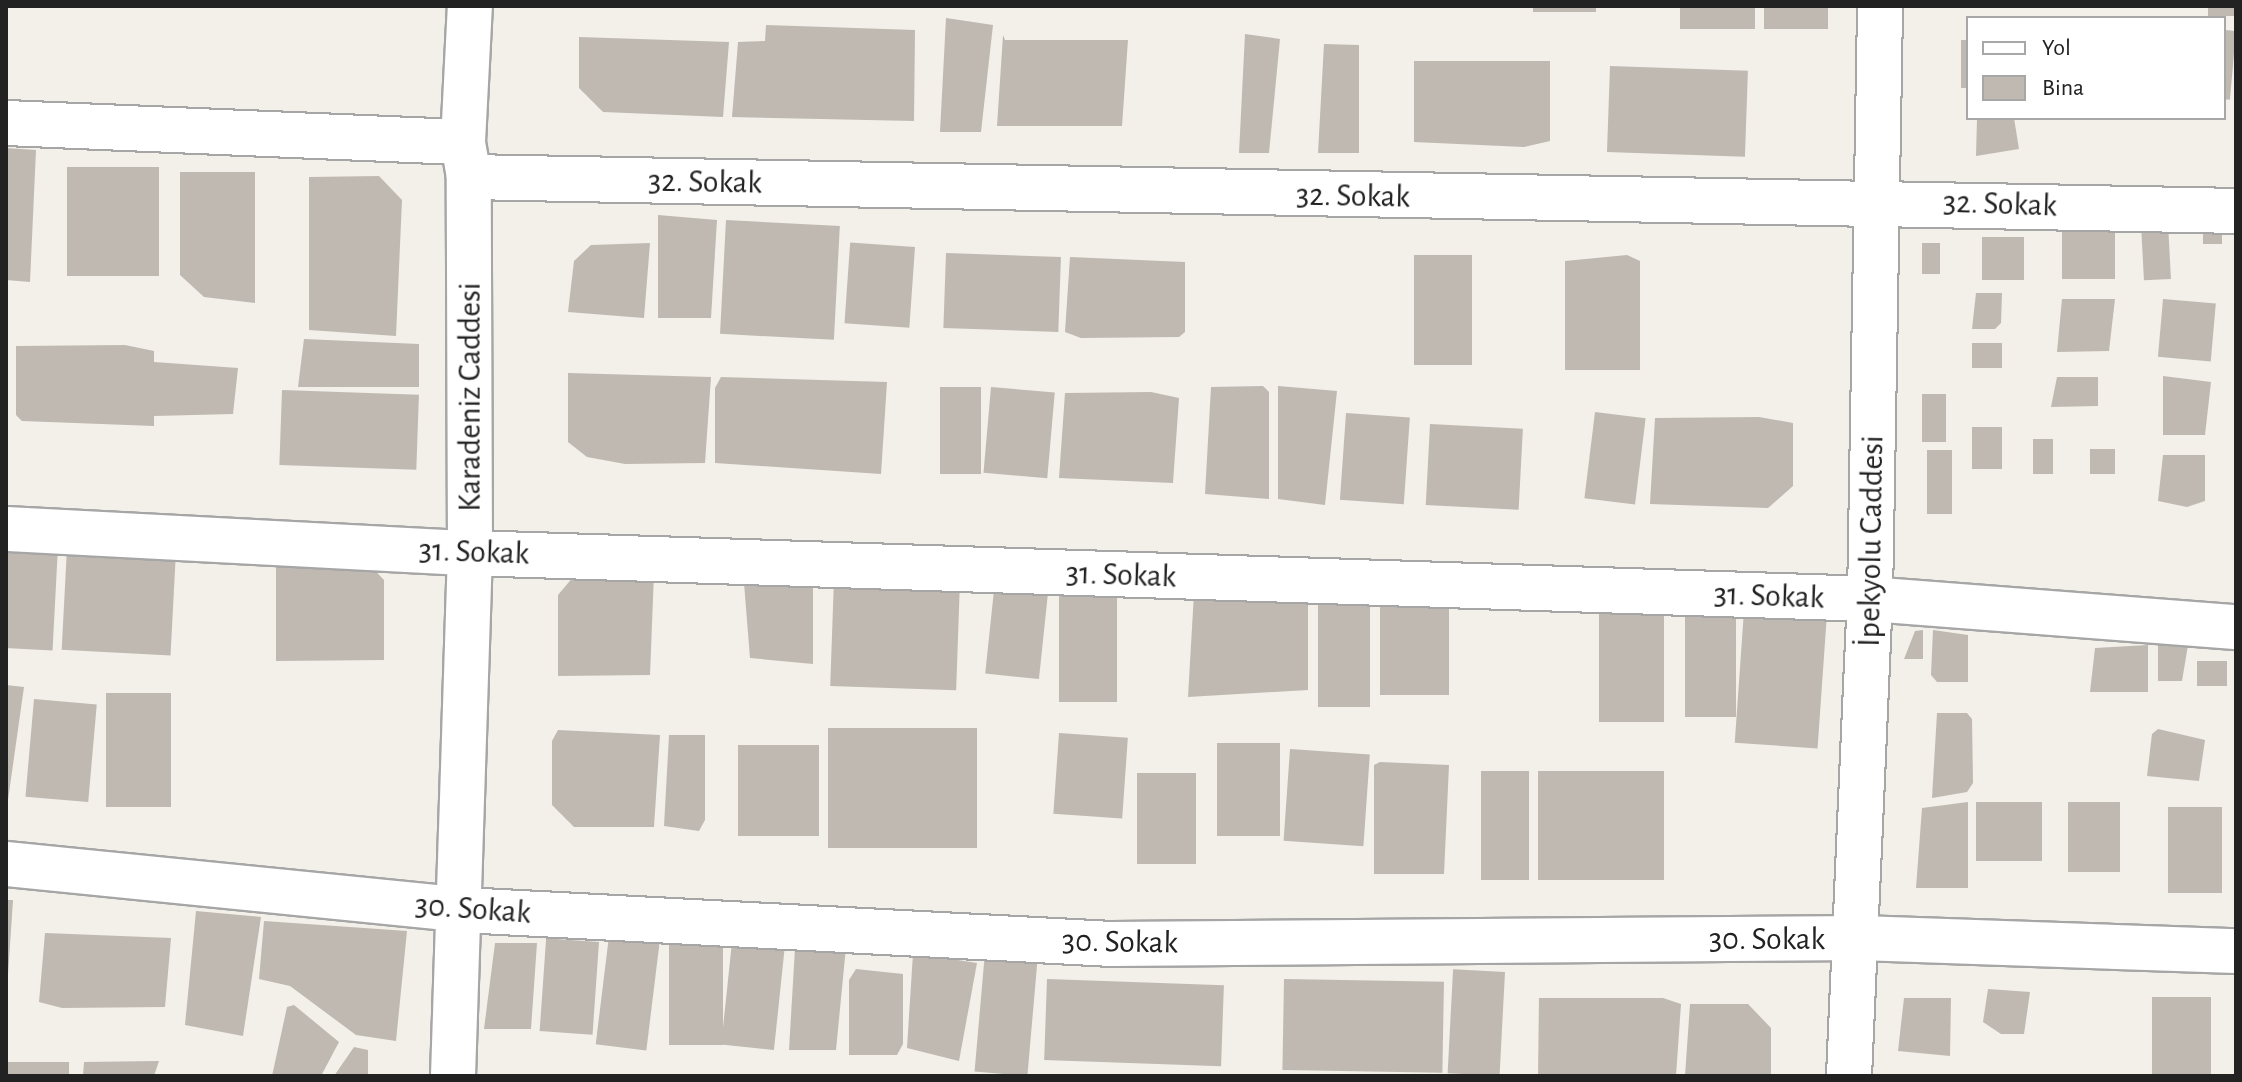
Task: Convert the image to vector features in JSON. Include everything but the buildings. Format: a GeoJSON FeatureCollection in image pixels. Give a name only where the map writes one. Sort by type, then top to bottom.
{"type":"FeatureCollection","features":[{"type":"Feature","properties":{"kind":"street","name":"Karadeniz Caddesi"},"geometry":{"type":"LineString","coordinates":[[453,1076],[463,910],[470,553],[466,159],[470,6]]}},
{"type":"Feature","properties":{"kind":"street","name":"İpekyolu Caddesi"},"geometry":{"type":"LineString","coordinates":[[1849,1076],[1860,938],[1870,599],[1880,6]]}},
{"type":"Feature","properties":{"kind":"street","name":"32. Sokak"},"geometry":{"type":"LineString","coordinates":[[6,123],[466,159],[1511,199],[1879,200],[2236,211]]}},
{"type":"Feature","properties":{"kind":"street","name":"31. Sokak"},"geometry":{"type":"LineString","coordinates":[[6,529],[470,553],[1870,599],[2236,627]]}},
{"type":"Feature","properties":{"kind":"street","name":"30. Sokak"},"geometry":{"type":"LineString","coordinates":[[6,864],[463,910],[1112,944],[1860,938],[2236,951]]}}]}
